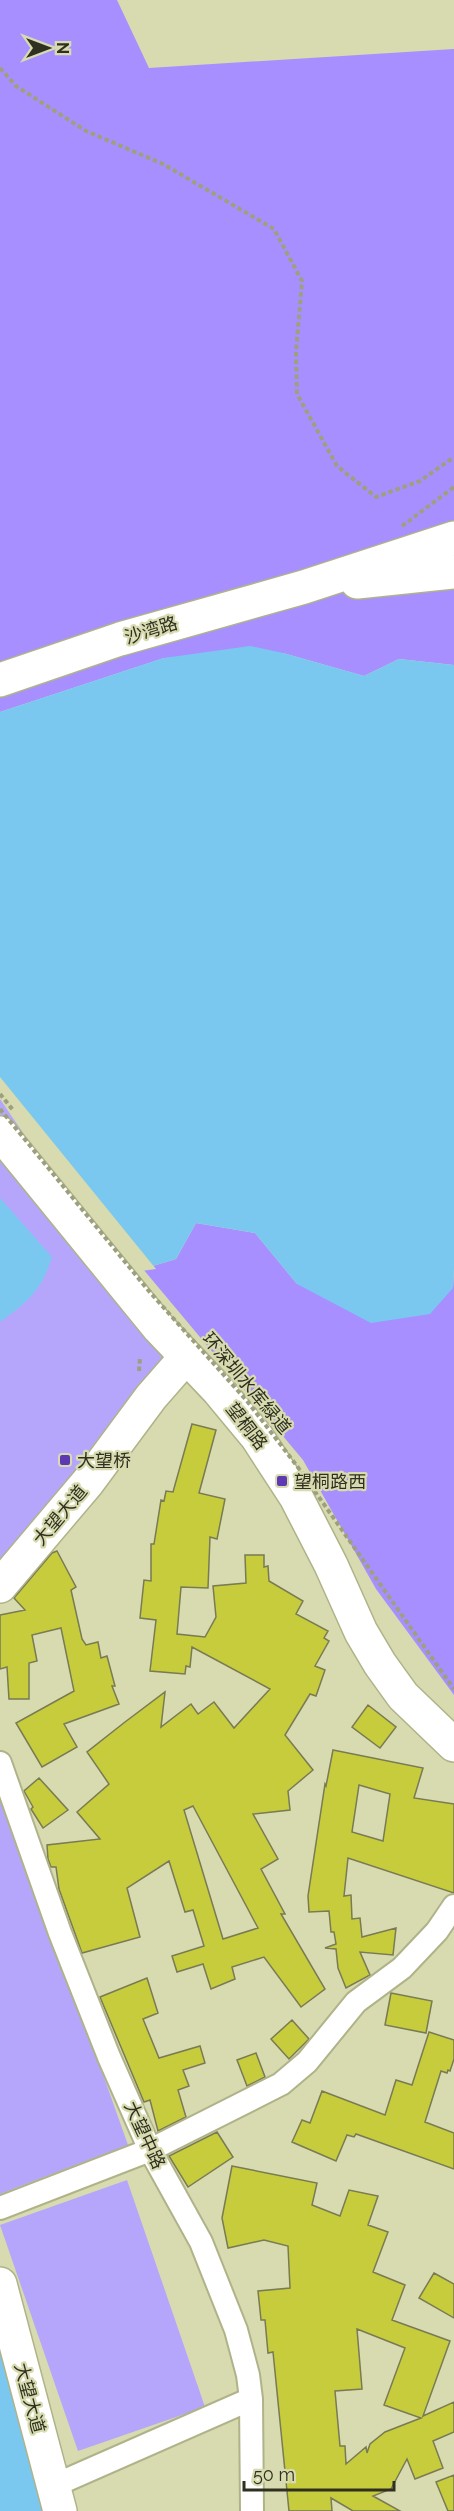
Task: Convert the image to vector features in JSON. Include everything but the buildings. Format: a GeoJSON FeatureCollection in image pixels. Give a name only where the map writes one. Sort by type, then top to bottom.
{"type":"FeatureCollection","features":[{"type":"Feature","properties":{"kind":"main road","name":"沙湾路"},"geometry":{"type":"LineString","coordinates":[[0,680],[120,639],[304,587],[454,538]]}},
{"type":"Feature","properties":{"kind":"main road","name":"沙湾路"},"geometry":{"type":"LineString","coordinates":[[304,587],[454,572]]}},
{"type":"Feature","properties":{"kind":"main road","name":"望桐路"},"geometry":{"type":"LineString","coordinates":[[0,1133],[159,1328],[218,1390],[257,1437],[296,1497],[332,1565],[361,1632],[380,1664],[403,1696],[454,1745]]}},
{"type":"Feature","properties":{"kind":"main road","name":"大望大道"},"geometry":{"type":"LineString","coordinates":[[0,1586],[88,1482],[151,1397],[186,1357]]}},
{"type":"Feature","properties":{"kind":"main road","name":"大望大道"},"geometry":{"type":"LineString","coordinates":[[0,2284],[56,2498]]}},
{"type":"Feature","properties":{"kind":"street","name":"大望中路"},"geometry":{"type":"LineString","coordinates":[[0,1763],[60,1933],[109,2056],[150,2150],[201,2242],[236,2330],[248,2375],[251,2399],[252,2511]]}},
{"type":"Feature","properties":{"kind":"street"},"geometry":{"type":"LineString","coordinates":[[0,2208],[150,2150],[281,2084],[307,2062],[356,2002],[402,1968],[437,1931],[454,1906]]}},
{"type":"Feature","properties":{"kind":"street"},"geometry":{"type":"LineString","coordinates":[[56,2498],[251,2399]]}},
{"type":"Feature","properties":{"kind":"path"},"geometry":{"type":"LineString","coordinates":[[0,68],[16,86],[86,131],[163,164],[274,229],[302,281],[296,352],[297,394],[337,466],[376,497],[420,481],[454,457]]}},
{"type":"Feature","properties":{"kind":"path","name":"环深圳水库緑道"},"geometry":{"type":"LineString","coordinates":[[0,1109],[148,1290],[247,1401],[297,1466],[454,1689]]}},
{"type":"Feature","properties":{"kind":"shaded area"},"geometry":{"type":"Polygon","coordinates":[[[0,0],[117,0],[149,68],[454,49],[454,665],[399,659],[364,676],[283,653],[164,658],[0,712],[0,0]]]}},
{"type":"Feature","properties":{"kind":"shaded area"},"geometry":{"type":"Polygon","coordinates":[[[0,1099],[173,1353],[0,1569],[0,1099]]]}},
{"type":"Feature","properties":{"kind":"shaded area"},"geometry":{"type":"Polygon","coordinates":[[[196,1223],[255,1233],[297,1284],[453,1288],[454,1268],[454,1695],[376,1589],[303,1460],[143,1269],[176,1259],[196,1223]]]}},
{"type":"Feature","properties":{"kind":"shaded area"},"geometry":{"type":"Polygon","coordinates":[[[0,1784],[128,2145],[0,2194],[0,1784]]]}},
{"type":"Feature","properties":{"kind":"shaded area"},"geometry":{"type":"Polygon","coordinates":[[[127,2180],[205,2407],[78,2451],[0,2225],[127,2180]]]}},
{"type":"Feature","properties":{"kind":"water"},"geometry":{"type":"Polygon","coordinates":[[[250,646],[364,676],[399,659],[454,665],[454,1268],[453,1288],[430,1314],[371,1323],[297,1284],[255,1233],[196,1223],[176,1259],[143,1269],[0,1091],[0,712],[164,658],[250,646]]]}},
{"type":"Feature","properties":{"kind":"water"},"geometry":{"type":"Polygon","coordinates":[[[0,1198],[52,1257],[43,1279],[33,1294],[0,1322],[0,1198]]]}},
{"type":"Feature","properties":{"kind":"water"},"geometry":{"type":"Polygon","coordinates":[[[0,2352],[46,2511],[0,2511],[0,2352]]]}},
{"type":"Feature","properties":{"kind":"pier"},"geometry":{"type":"Polygon","coordinates":[[[0,1077],[156,1269],[141,1271],[0,1096],[0,1077]]]}},
{"type":"Feature","properties":{"kind":"place","name":"大望桥"},"geometry":{"type":"Point","coordinates":[65,1460]}},
{"type":"Feature","properties":{"kind":"place","name":"望桐路西"},"geometry":{"type":"Point","coordinates":[282,1481]}}]}
